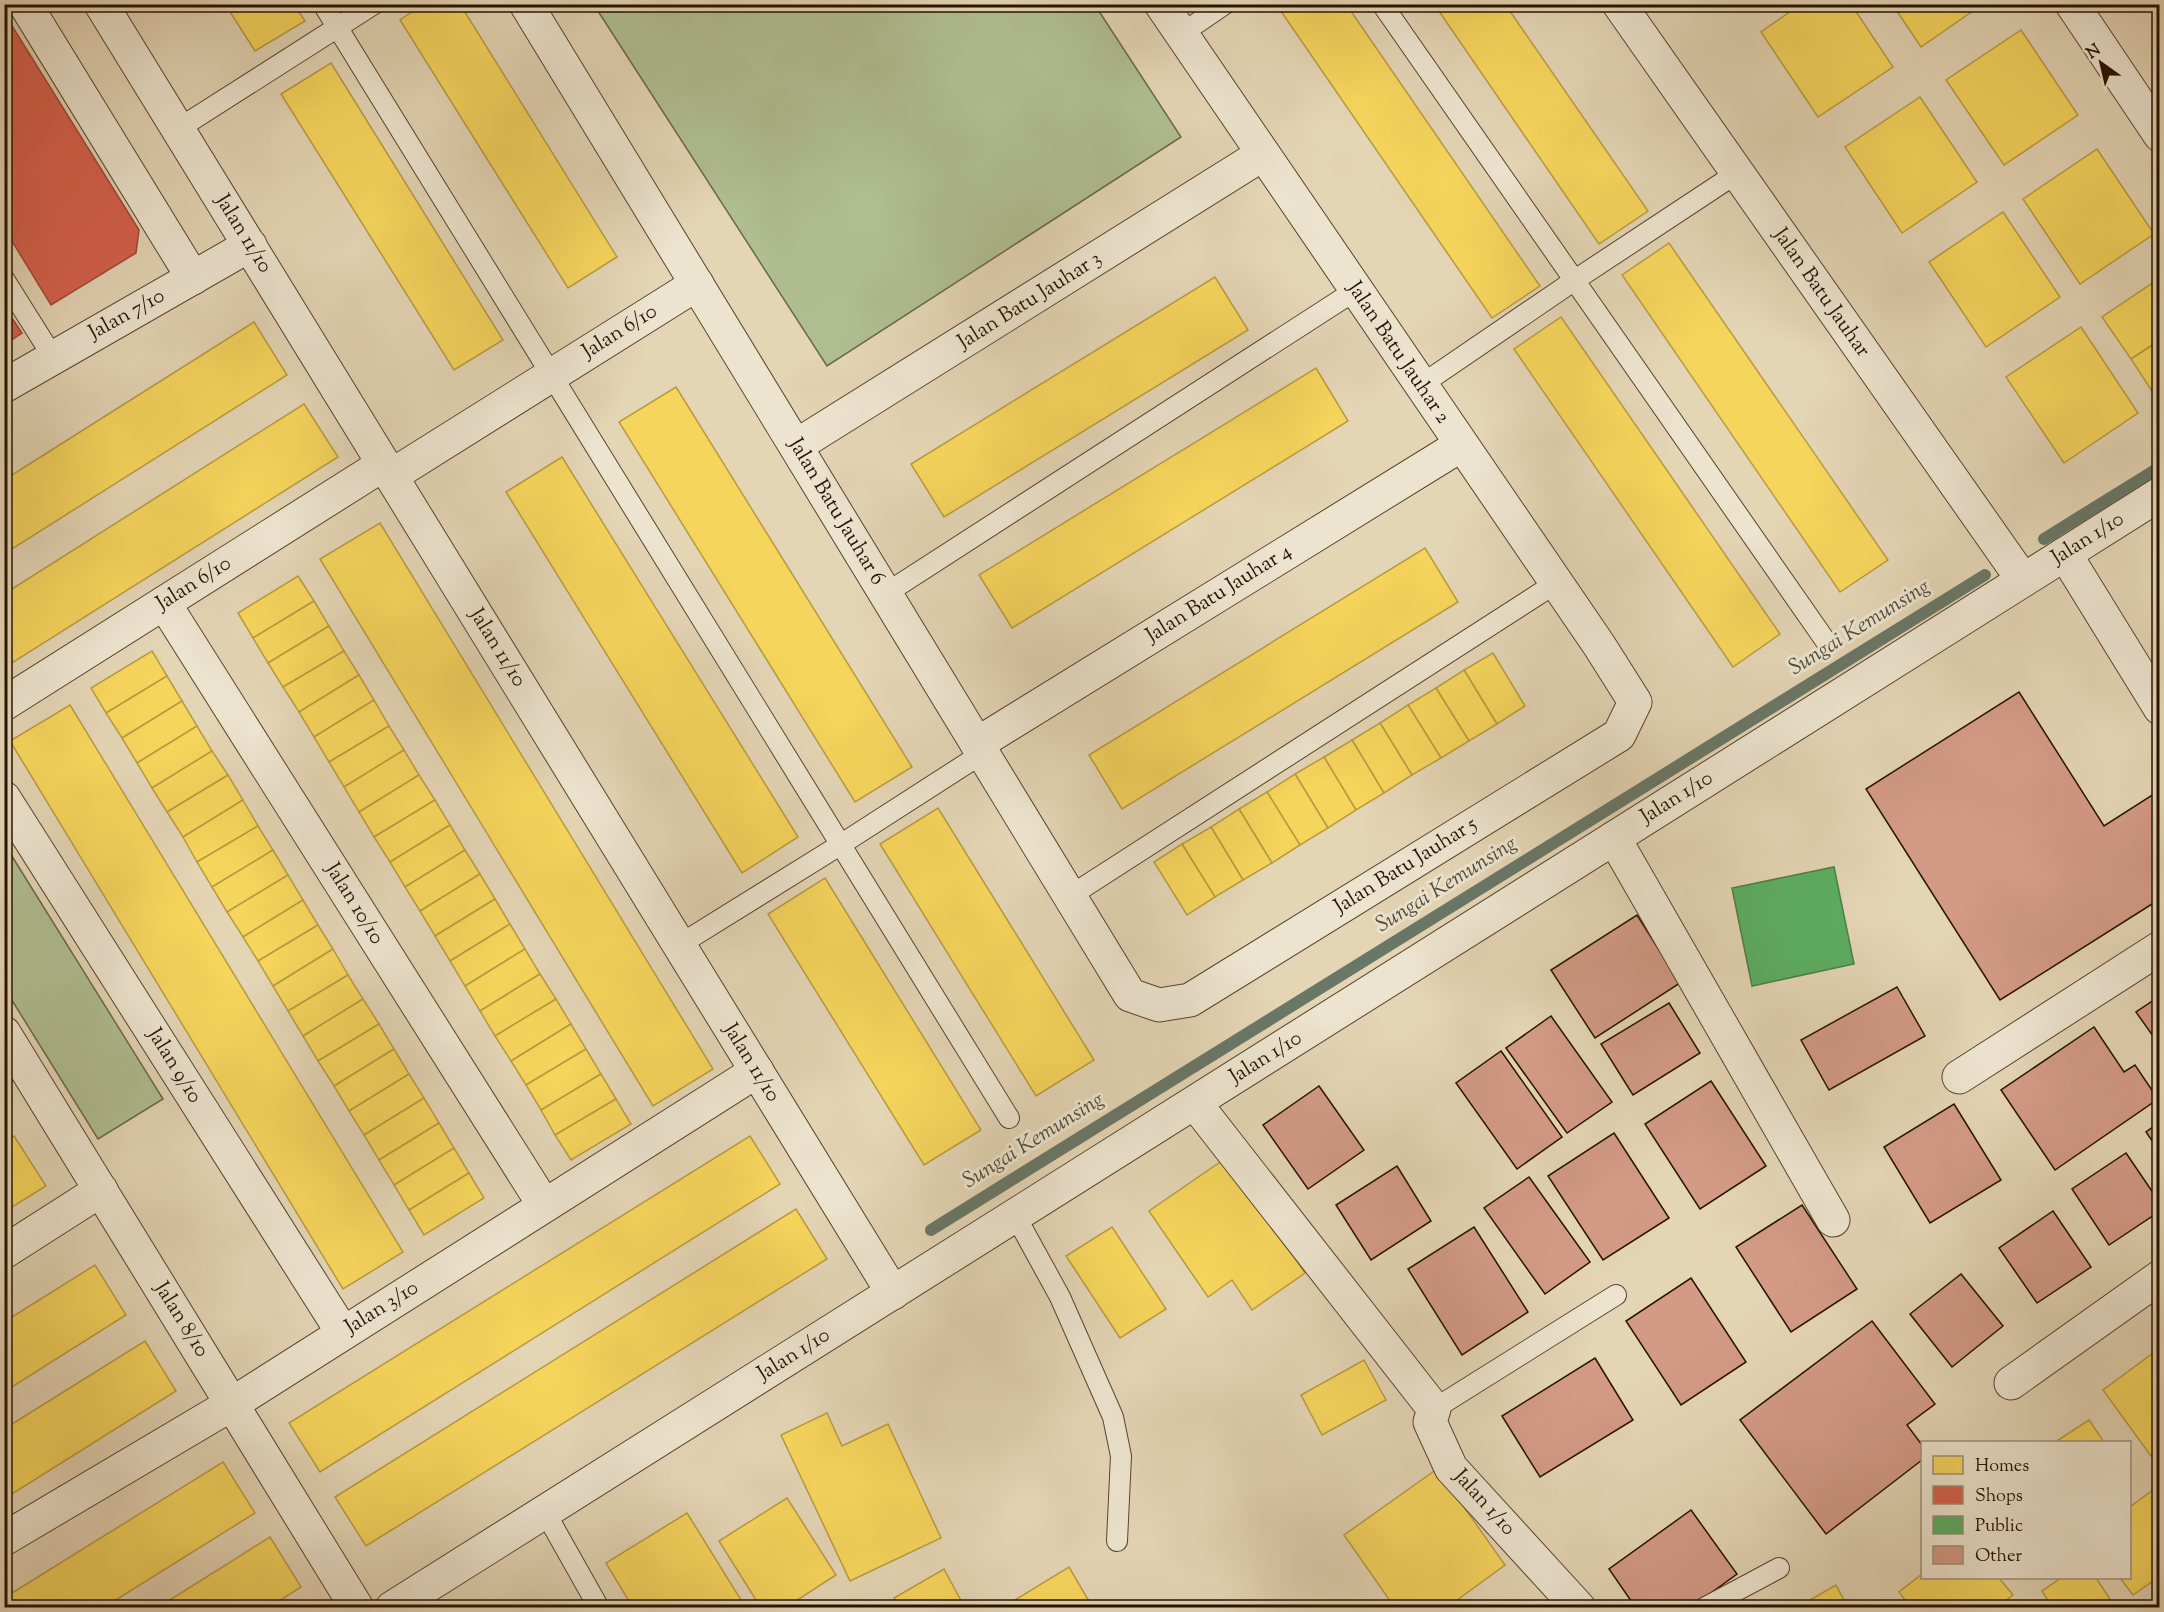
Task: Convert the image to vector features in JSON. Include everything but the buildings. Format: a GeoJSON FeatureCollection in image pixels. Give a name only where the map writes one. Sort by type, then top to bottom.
{"type":"FeatureCollection","features":[{"type":"Feature","properties":{"kind":"street"},"geometry":{"type":"LineString","coordinates":[[25,4],[193,278]]}},
{"type":"Feature","properties":{"kind":"street","name":"Jalan 11/10"},"geometry":{"type":"LineString","coordinates":[[101,4],[893,1293]]}},
{"type":"Feature","properties":{"kind":"street","name":"Jalan Batu Jauhar 6"},"geometry":{"type":"LineString","coordinates":[[526,4],[1130,995],[1159,1005]]}},
{"type":"Feature","properties":{"kind":"street","name":"Jalan Batu Jauhar 2"},"geometry":{"type":"LineString","coordinates":[[1161,4],[1635,702]]}},
{"type":"Feature","properties":{"kind":"street","name":"Jalan Batu Jauhar"},"geometry":{"type":"LineString","coordinates":[[1619,4],[2023,580]]}},
{"type":"Feature","properties":{"kind":"street"},"geometry":{"type":"LineString","coordinates":[[2072,4],[2160,135]]}},
{"type":"Feature","properties":{"kind":"street","name":"Jalan Batu Jauhar 3"},"geometry":{"type":"LineString","coordinates":[[796,446],[1263,154]]}},
{"type":"Feature","properties":{"kind":"street","name":"Jalan 7/10"},"geometry":{"type":"LineString","coordinates":[[4,386],[250,244]]}},
{"type":"Feature","properties":{"kind":"street","name":"Jalan 6/10"},"geometry":{"type":"LineString","coordinates":[[4,704],[164,603],[551,375],[696,284]]}},
{"type":"Feature","properties":{"kind":"street","name":"Jalan Batu Jauhar 4"},"geometry":{"type":"LineString","coordinates":[[980,749],[1461,445]]}},
{"type":"Feature","properties":{"kind":"street","name":"Jalan 1/10"},"geometry":{"type":"LineString","coordinates":[[392,1608],[2160,494]]}},
{"type":"Feature","properties":{"kind":"street"},"geometry":{"type":"LineString","coordinates":[[2065,554],[2160,708]]}},
{"type":"Feature","properties":{"kind":"street","name":"Jalan 10/10"},"geometry":{"type":"LineString","coordinates":[[164,603],[544,1205]]}},
{"type":"Feature","properties":{"kind":"street","name":"Jalan Batu Jauhar 5"},"geometry":{"type":"LineString","coordinates":[[1159,1005],[1190,1000],[1619,735],[1635,702]]}},
{"type":"Feature","properties":{"kind":"street","name":"Jalan 9/10"},"geometry":{"type":"LineString","coordinates":[[4,798],[344,1333]]}},
{"type":"Feature","properties":{"kind":"street"},"geometry":{"type":"LineString","coordinates":[[1614,838],[1833,1220]]}},
{"type":"Feature","properties":{"kind":"street"},"geometry":{"type":"LineString","coordinates":[[1959,1077],[2160,948]]}},
{"type":"Feature","properties":{"kind":"street","name":"Jalan 8/10"},"geometry":{"type":"LineString","coordinates":[[4,1033],[357,1608]]}},
{"type":"Feature","properties":{"kind":"street","name":"Jalan 3/10"},"geometry":{"type":"LineString","coordinates":[[4,1539],[232,1404],[757,1071]]}},
{"type":"Feature","properties":{"kind":"street"},"geometry":{"type":"LineString","coordinates":[[1195,1103],[1434,1409]]}},
{"type":"Feature","properties":{"kind":"street"},"geometry":{"type":"LineString","coordinates":[[4,1252],[101,1190]]}},
{"type":"Feature","properties":{"kind":"street"},"geometry":{"type":"LineString","coordinates":[[2011,1383],[2160,1277]]}},
{"type":"Feature","properties":{"kind":"street","name":"Jalan 1/10"},"geometry":{"type":"LineString","coordinates":[[1434,1409],[1430,1422],[1451,1468],[1579,1608]]}},
{"type":"Feature","properties":{"kind":"lane"},"geometry":{"type":"LineString","coordinates":[[323,4],[1009,1118]]}},
{"type":"Feature","properties":{"kind":"lane"},"geometry":{"type":"LineString","coordinates":[[178,129],[374,4]]}},
{"type":"Feature","properties":{"kind":"lane"},"geometry":{"type":"LineString","coordinates":[[1181,34],[1225,4]]}},
{"type":"Feature","properties":{"kind":"lane"},"geometry":{"type":"LineString","coordinates":[[1382,4],[1827,643]]}},
{"type":"Feature","properties":{"kind":"lane"},"geometry":{"type":"LineString","coordinates":[[1421,385],[1575,280],[1737,174]]}},
{"type":"Feature","properties":{"kind":"lane"},"geometry":{"type":"LineString","coordinates":[[4,279],[54,357]]}},
{"type":"Feature","properties":{"kind":"lane"},"geometry":{"type":"LineString","coordinates":[[885,594],[1356,290]]}},
{"type":"Feature","properties":{"kind":"lane"},"geometry":{"type":"LineString","coordinates":[[1070,896],[1556,583]]}},
{"type":"Feature","properties":{"kind":"lane"},"geometry":{"type":"LineString","coordinates":[[679,945],[840,845],[980,749]]}},
{"type":"Feature","properties":{"kind":"lane"},"geometry":{"type":"LineString","coordinates":[[1015,1215],[1060,1297],[1113,1417],[1121,1456],[1117,1541]]}},
{"type":"Feature","properties":{"kind":"lane"},"geometry":{"type":"LineString","coordinates":[[1434,1409],[1616,1295]]}},
{"type":"Feature","properties":{"kind":"lane"},"geometry":{"type":"LineString","coordinates":[[545,1512],[599,1608]]}},
{"type":"Feature","properties":{"kind":"lane"},"geometry":{"type":"LineString","coordinates":[[1704,1608],[1779,1568]]}},
{"type":"Feature","properties":{"kind":"green space"},"geometry":{"type":"Polygon","coordinates":[[[594,5],[1095,5],[1181,137],[827,366],[594,5]]]}},
{"type":"Feature","properties":{"kind":"green space"},"geometry":{"type":"Polygon","coordinates":[[[5,845],[163,1099],[98,1139],[5,989],[5,845]]]}},
{"type":"Feature","properties":{"kind":"waterway","name":"Sungai Kemunsing"},"geometry":{"type":"LineString","coordinates":[[2044,539],[2160,467]]}},
{"type":"Feature","properties":{"kind":"waterway","name":"Sungai Kemunsing"},"geometry":{"type":"LineString","coordinates":[[931,1230],[1985,575]]}}]}
